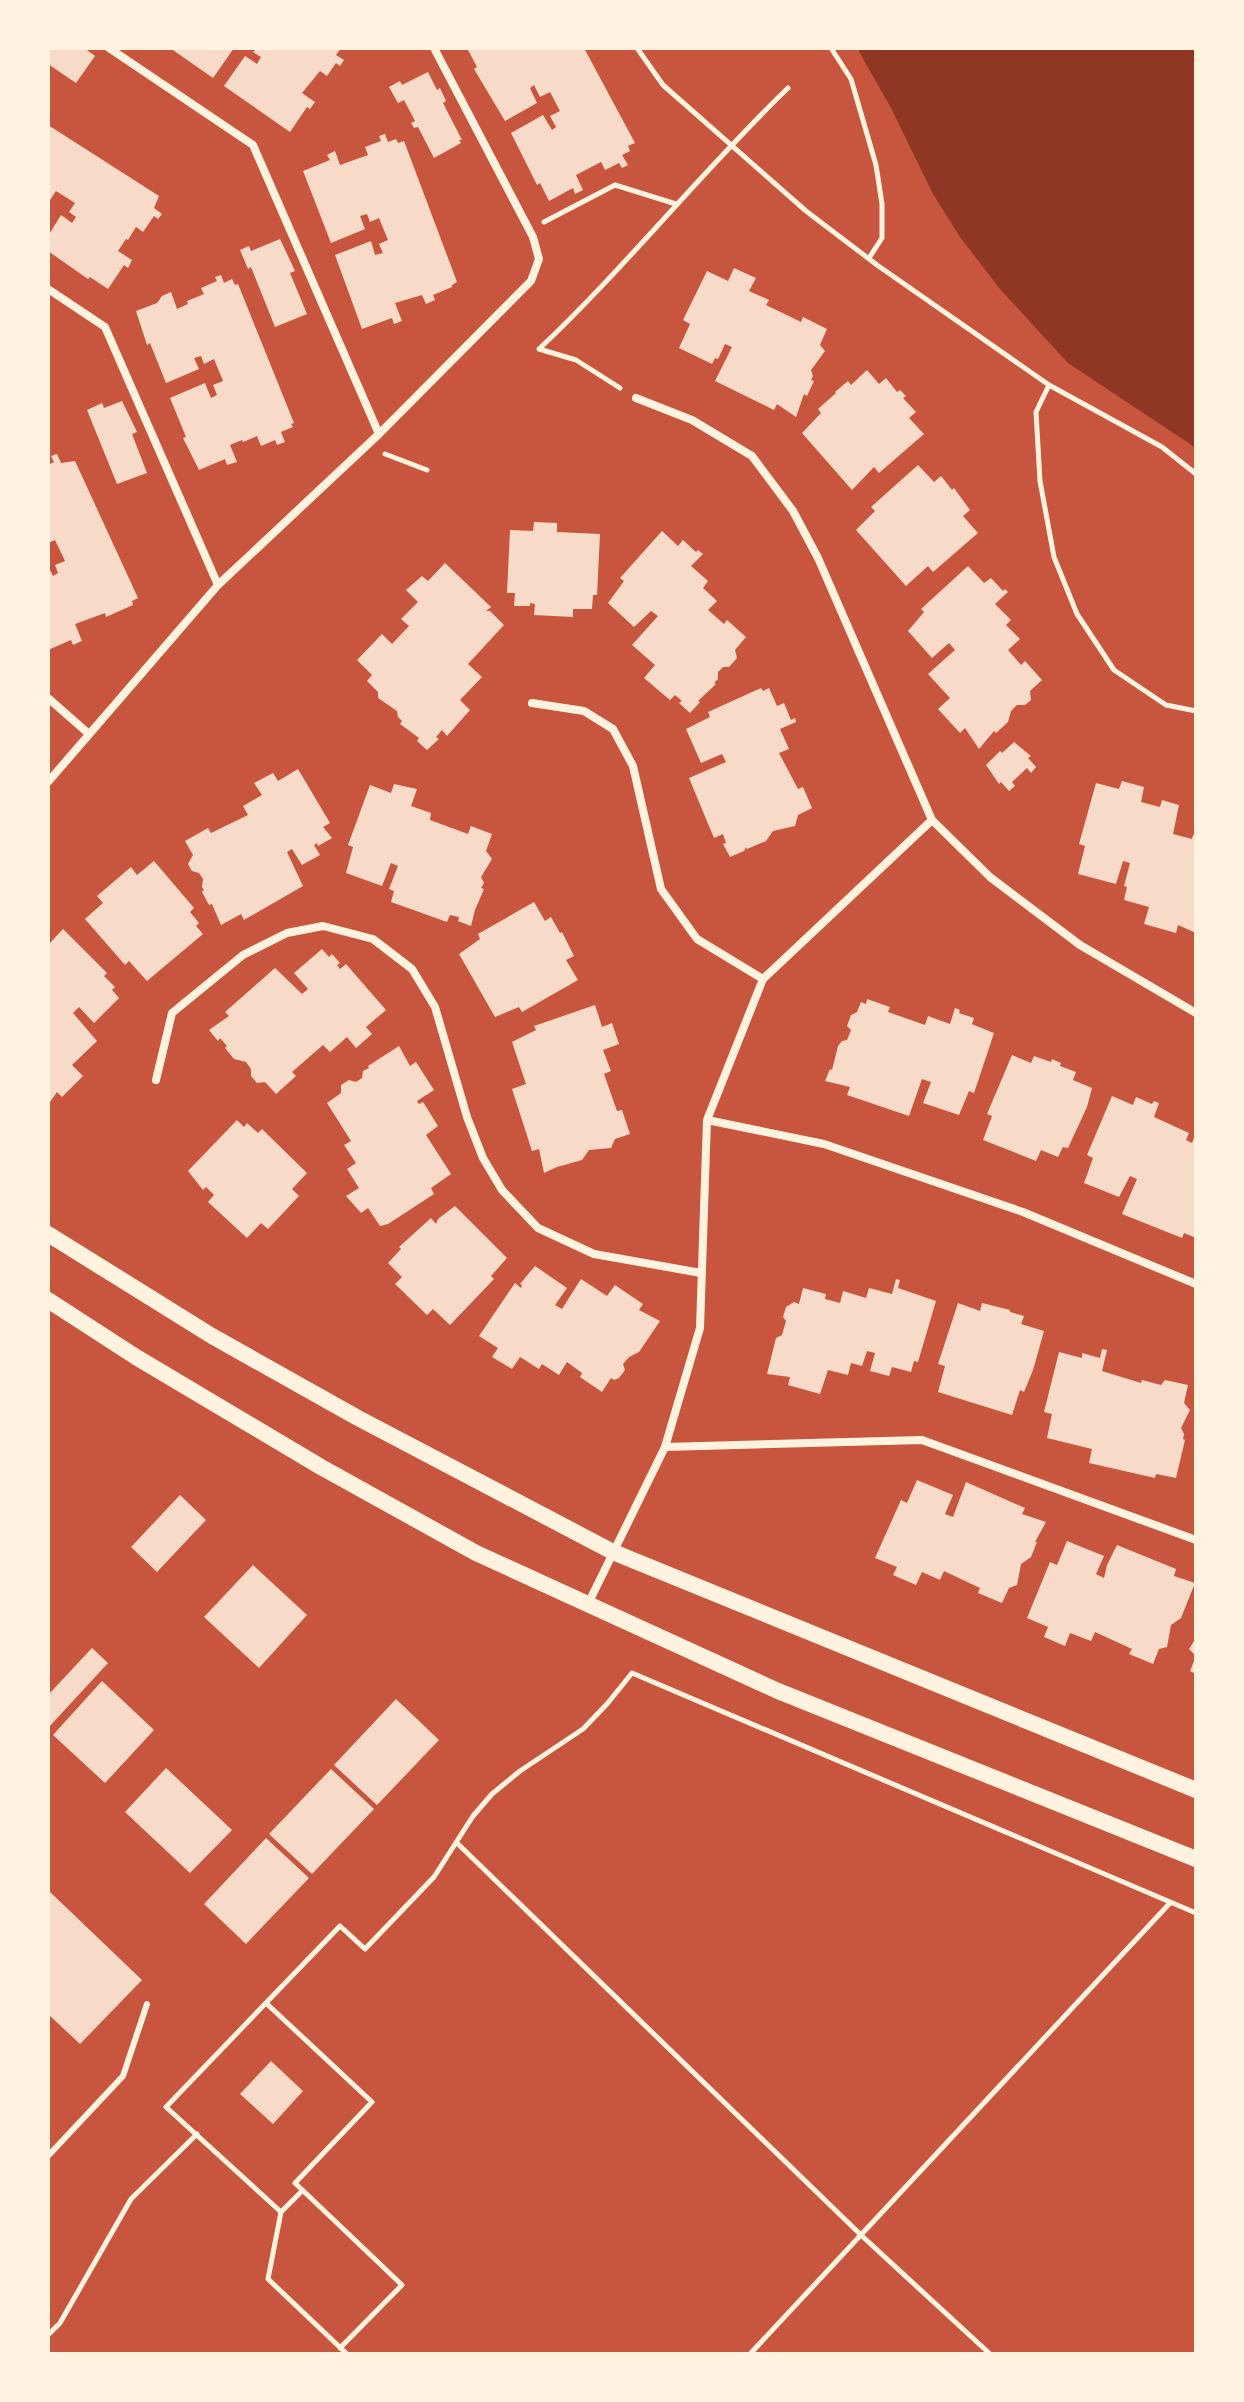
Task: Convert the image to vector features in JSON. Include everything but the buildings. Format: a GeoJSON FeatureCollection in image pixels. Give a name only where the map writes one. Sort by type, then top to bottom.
{"type":"FeatureCollection","features":[{"type":"Feature","properties":{"kind":"main road"},"geometry":{"type":"LineString","coordinates":[[48,1234],[212,1336],[358,1418],[613,1552],[1196,1790]]}},
{"type":"Feature","properties":{"kind":"main road"},"geometry":{"type":"LineString","coordinates":[[48,1300],[136,1357],[321,1467],[476,1553],[778,1691],[1196,1859]]}},
{"type":"Feature","properties":{"kind":"street"},"geometry":{"type":"LineString","coordinates":[[109,48],[253,145],[379,434]]}},
{"type":"Feature","properties":{"kind":"street"},"geometry":{"type":"LineString","coordinates":[[48,782],[218,585],[379,434],[531,281],[539,259],[529,229],[434,48]]}},
{"type":"Feature","properties":{"kind":"street"},"geometry":{"type":"LineString","coordinates":[[48,289],[105,327],[218,585]]}},
{"type":"Feature","properties":{"kind":"street"},"geometry":{"type":"LineString","coordinates":[[636,398],[692,420],[752,456],[793,511],[818,558],[932,820],[990,877],[1080,945],[1196,1013]]}},
{"type":"Feature","properties":{"kind":"street"},"geometry":{"type":"LineString","coordinates":[[48,698],[89,734]]}},
{"type":"Feature","properties":{"kind":"street"},"geometry":{"type":"LineString","coordinates":[[532,703],[584,711],[613,729],[633,766],[661,889],[697,939],[763,979]]}},
{"type":"Feature","properties":{"kind":"street"},"geometry":{"type":"LineString","coordinates":[[588,1605],[665,1447],[700,1328],[707,1120],[763,979],[932,820]]}},
{"type":"Feature","properties":{"kind":"street"},"geometry":{"type":"LineString","coordinates":[[156,1080],[172,1013],[243,955],[287,933],[323,926],[373,939],[412,969],[435,1007],[467,1117],[483,1158],[502,1190],[538,1228],[594,1254],[701,1273]]}},
{"type":"Feature","properties":{"kind":"street"},"geometry":{"type":"LineString","coordinates":[[707,1120],[824,1144],[1023,1212],[1196,1284]]}},
{"type":"Feature","properties":{"kind":"street"},"geometry":{"type":"LineString","coordinates":[[665,1447],[922,1440],[1196,1540]]}},
{"type":"Feature","properties":{"kind":"lane"},"geometry":{"type":"LineString","coordinates":[[48,2156],[123,2076],[147,2004]]}},
{"type":"Feature","properties":{"kind":"path"},"geometry":{"type":"LineString","coordinates":[[637,48],[663,85],[806,211],[1049,385],[1162,447],[1196,474]]}},
{"type":"Feature","properties":{"kind":"path"},"geometry":{"type":"LineString","coordinates":[[831,48],[851,79],[876,165],[882,204],[882,238],[869,258]]}},
{"type":"Feature","properties":{"kind":"path"},"geometry":{"type":"LineString","coordinates":[[636,398],[576,360],[539,349],[591,300],[730,144],[788,88]]}},
{"type":"Feature","properties":{"kind":"path"},"geometry":{"type":"LineString","coordinates":[[529,229],[615,185],[676,204]]}},
{"type":"Feature","properties":{"kind":"path"},"geometry":{"type":"LineString","coordinates":[[1049,385],[1036,412],[1040,481],[1054,557],[1077,614],[1114,670],[1166,705],[1196,711]]}},
{"type":"Feature","properties":{"kind":"path"},"geometry":{"type":"LineString","coordinates":[[365,447],[427,470]]}},
{"type":"Feature","properties":{"kind":"path"},"geometry":{"type":"LineString","coordinates":[[281,2212],[166,2107],[340,1926],[365,1949],[434,1877],[473,1816],[492,1794],[520,1771],[583,1729],[632,1673],[1196,1913]]}},
{"type":"Feature","properties":{"kind":"path"},"geometry":{"type":"LineString","coordinates":[[457,1843],[862,2236],[990,2354]]}},
{"type":"Feature","properties":{"kind":"path"},"geometry":{"type":"LineString","coordinates":[[750,2354],[1170,1903]]}},
{"type":"Feature","properties":{"kind":"path"},"geometry":{"type":"LineString","coordinates":[[266,2003],[372,2102],[295,2183],[402,2285],[340,2348]]}},
{"type":"Feature","properties":{"kind":"path"},"geometry":{"type":"LineString","coordinates":[[48,2335],[60,2323],[131,2199],[197,2134]]}},
{"type":"Feature","properties":{"kind":"path"},"geometry":{"type":"LineString","coordinates":[[302,2191],[281,2212],[268,2279],[347,2354]]}},
{"type":"Feature","properties":{"kind":"shaded area"},"geometry":{"type":"Polygon","coordinates":[[[857,48],[1196,48],[1196,448],[1068,363],[1000,289],[960,237],[933,194],[891,108],[857,48]]]}}]}
